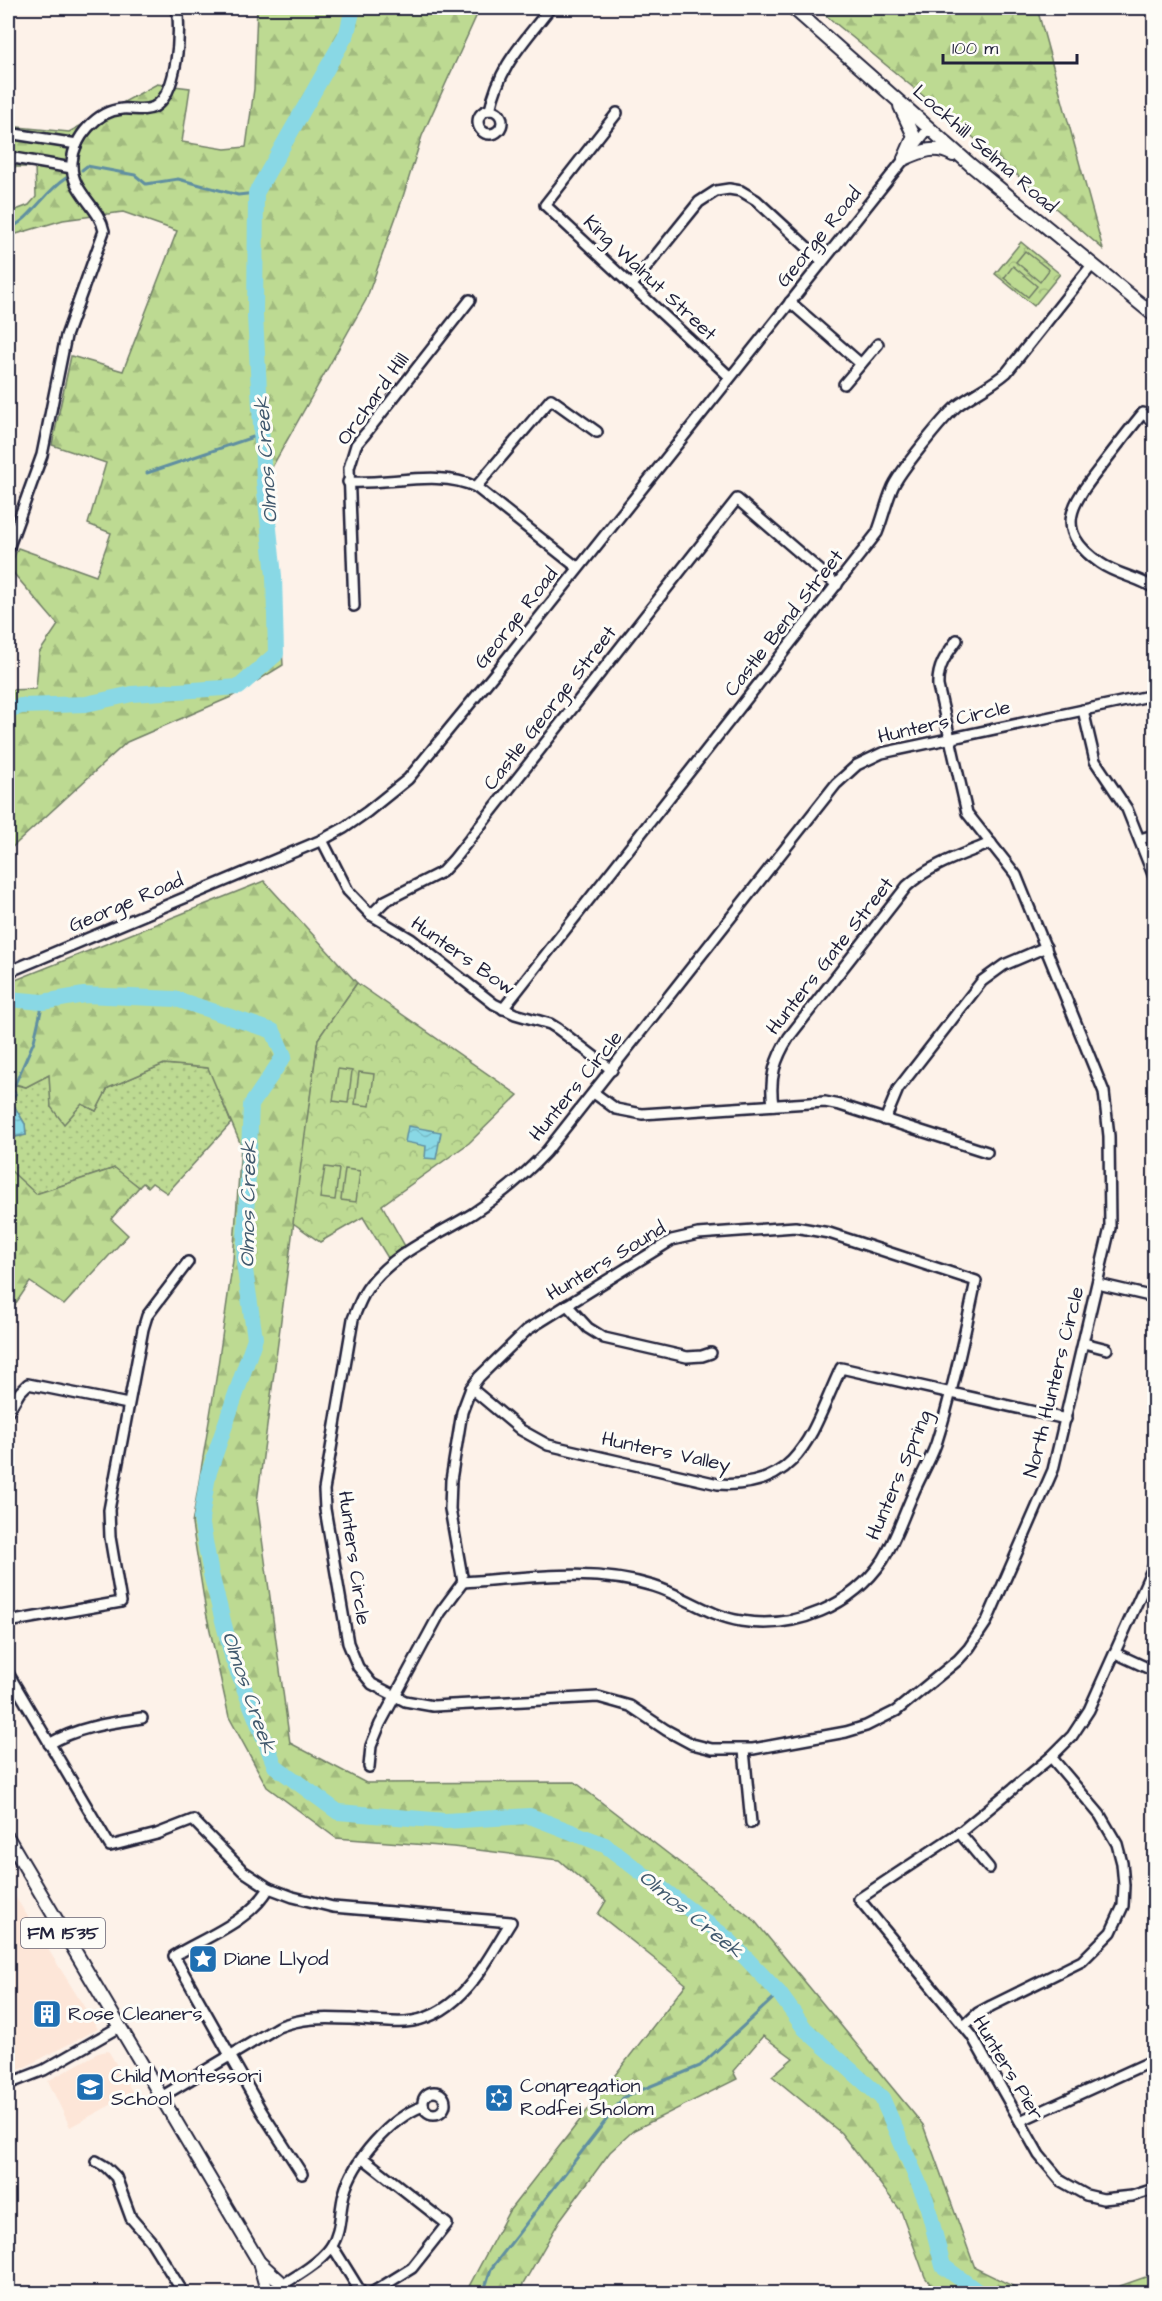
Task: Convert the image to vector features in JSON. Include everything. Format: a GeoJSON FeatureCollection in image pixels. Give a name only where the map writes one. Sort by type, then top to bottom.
{"type":"FeatureCollection","features":[{"type":"Feature","properties":{"kind":"main road","name":"Lockhill Selma Road"},"geometry":{"type":"LineString","coordinates":[[793,8],[972,166],[1155,315]]}},
{"type":"Feature","properties":{"kind":"main road"},"geometry":{"type":"LineString","coordinates":[[896,98],[914,136],[904,159]]}},
{"type":"Feature","properties":{"kind":"main road"},"geometry":{"type":"LineString","coordinates":[[904,159],[937,148],[972,166]]}},
{"type":"Feature","properties":{"kind":"main road","name":"FM 1535"},"geometry":{"type":"LineString","coordinates":[[8,1838],[259,2262],[286,2289]]}},
{"type":"Feature","properties":{"kind":"main road","name":"FM 1535"},"geometry":{"type":"LineString","coordinates":[[259,2262],[267,2293]]}},
{"type":"Feature","properties":{"kind":"street"},"geometry":{"type":"LineString","coordinates":[[8,549],[42,455],[66,336],[104,231],[100,216],[77,188],[72,168],[73,155],[87,128],[97,119],[110,111],[153,107],[169,92],[178,43],[180,21],[177,8]]}},
{"type":"Feature","properties":{"kind":"street"},"geometry":{"type":"LineString","coordinates":[[490,110],[495,88],[508,61],[550,8]]}},
{"type":"Feature","properties":{"kind":"street","name":"King Walnut Street"},"geometry":{"type":"LineString","coordinates":[[617,113],[544,205],[730,377]]}},
{"type":"Feature","properties":{"kind":"street","name":"George Road"},"geometry":{"type":"LineString","coordinates":[[8,972],[322,840],[367,812],[408,779],[496,672],[929,128]]}},
{"type":"Feature","properties":{"kind":"street"},"geometry":{"type":"LineString","coordinates":[[8,133],[77,144]]}},
{"type":"Feature","properties":{"kind":"street"},"geometry":{"type":"LineString","coordinates":[[8,157],[72,168]]}},
{"type":"Feature","properties":{"kind":"street"},"geometry":{"type":"LineString","coordinates":[[632,285],[699,202],[716,191],[729,189],[741,191],[756,200],[822,261]]}},
{"type":"Feature","properties":{"kind":"street","name":"Castle Bend Street"},"geometry":{"type":"LineString","coordinates":[[503,1009],[877,533],[892,487],[932,435],[957,406],[993,384],[1007,372],[1092,265]]}},
{"type":"Feature","properties":{"kind":"street","name":"Orchard Hill"},"geometry":{"type":"LineString","coordinates":[[354,606],[348,482],[349,468],[356,446],[470,300]]}},
{"type":"Feature","properties":{"kind":"street"},"geometry":{"type":"LineString","coordinates":[[790,302],[861,364]]}},
{"type":"Feature","properties":{"kind":"street"},"geometry":{"type":"LineString","coordinates":[[844,384],[878,344]]}},
{"type":"Feature","properties":{"kind":"street"},"geometry":{"type":"LineString","coordinates":[[476,487],[551,399],[597,432]]}},
{"type":"Feature","properties":{"kind":"street"},"geometry":{"type":"LineString","coordinates":[[1155,423],[1143,413],[1078,496],[1071,519],[1074,535],[1088,554],[1101,564],[1155,588]]}},
{"type":"Feature","properties":{"kind":"street"},"geometry":{"type":"LineString","coordinates":[[348,482],[444,478],[462,480],[476,487],[578,568]]}},
{"type":"Feature","properties":{"kind":"street","name":"Castle George Street"},"geometry":{"type":"LineString","coordinates":[[371,915],[385,901],[442,872],[454,859],[737,499],[837,585]]}},
{"type":"Feature","properties":{"kind":"street","name":"North Hunters Circle"},"geometry":{"type":"LineString","coordinates":[[394,1697],[414,1704],[433,1706],[598,1697],[630,1706],[692,1744],[712,1749],[744,1749],[846,1732],[866,1726],[903,1706],[958,1660],[979,1635],[992,1611],[1047,1487],[1066,1419],[1098,1284],[1111,1215],[1107,1111],[1104,1092],[1016,875],[967,813],[937,682],[944,656],[957,640]]}},
{"type":"Feature","properties":{"kind":"street","name":"Hunters Circle"},"geometry":{"type":"LineString","coordinates":[[394,1697],[372,1684],[352,1655],[325,1509],[326,1475],[353,1318],[362,1296],[381,1272],[403,1255],[472,1213],[518,1180],[546,1152],[843,777],[857,765],[873,756],[1155,695]]}},
{"type":"Feature","properties":{"kind":"street"},"geometry":{"type":"LineString","coordinates":[[1083,710],[1095,761],[1127,809],[1155,877]]}},
{"type":"Feature","properties":{"kind":"street"},"geometry":{"type":"LineString","coordinates":[[1140,838],[1155,835]]}},
{"type":"Feature","properties":{"kind":"street","name":"Hunters Bow"},"geometry":{"type":"LineString","coordinates":[[322,840],[343,882],[356,901],[371,915],[411,939],[494,1004],[558,1029],[612,1070]]}},
{"type":"Feature","properties":{"kind":"street","name":"Hunters Gate Street"},"geometry":{"type":"LineString","coordinates":[[773,1105],[773,1070],[780,1051],[907,885],[933,867],[991,843]]}},
{"type":"Feature","properties":{"kind":"street"},"geometry":{"type":"LineString","coordinates":[[885,1119],[898,1089],[982,981],[1004,965],[1046,947]]}},
{"type":"Feature","properties":{"kind":"street"},"geometry":{"type":"LineString","coordinates":[[594,1093],[616,1109],[642,1114],[825,1102],[987,1152]]}},
{"type":"Feature","properties":{"kind":"street","name":"Hunters Sound"},"geometry":{"type":"LineString","coordinates":[[463,1582],[450,1509],[451,1479],[462,1412],[471,1388],[478,1377],[515,1340],[664,1244],[680,1238],[795,1227],[829,1233],[976,1281]]}},
{"type":"Feature","properties":{"kind":"street"},"geometry":{"type":"LineString","coordinates":[[8,1622],[121,1602],[110,1537],[109,1510],[139,1345],[147,1316],[188,1262]]}},
{"type":"Feature","properties":{"kind":"street","name":"Hunters Spring"},"geometry":{"type":"LineString","coordinates":[[463,1582],[584,1575],[608,1576],[653,1586],[711,1612],[740,1621],[778,1622],[814,1614],[834,1604],[865,1582],[882,1560],[892,1543],[935,1447],[951,1394],[976,1281]]}},
{"type":"Feature","properties":{"kind":"street"},"geometry":{"type":"LineString","coordinates":[[1098,1284],[1155,1297]]}},
{"type":"Feature","properties":{"kind":"street"},"geometry":{"type":"LineString","coordinates":[[567,1305],[580,1321],[604,1338],[687,1357],[711,1353]]}},
{"type":"Feature","properties":{"kind":"street"},"geometry":{"type":"LineString","coordinates":[[1084,1343],[1107,1349]]}},
{"type":"Feature","properties":{"kind":"street","name":"Hunters Valley"},"geometry":{"type":"LineString","coordinates":[[471,1388],[521,1430],[548,1445],[718,1484],[734,1485],[760,1482],[790,1465],[806,1444],[841,1368],[951,1394]]}},
{"type":"Feature","properties":{"kind":"street"},"geometry":{"type":"LineString","coordinates":[[8,1412],[20,1392],[28,1384],[128,1404]]}},
{"type":"Feature","properties":{"kind":"street"},"geometry":{"type":"LineString","coordinates":[[951,1394],[1066,1419]]}},
{"type":"Feature","properties":{"kind":"street"},"geometry":{"type":"LineString","coordinates":[[989,1868],[959,1832],[1051,1757],[1072,1736],[1085,1717],[1155,1565]]}},
{"type":"Feature","properties":{"kind":"street"},"geometry":{"type":"LineString","coordinates":[[369,1767],[371,1746],[380,1724],[440,1613],[463,1582]]}},
{"type":"Feature","properties":{"kind":"street"},"geometry":{"type":"LineString","coordinates":[[1116,1653],[1155,1671]]}},
{"type":"Feature","properties":{"kind":"street"},"geometry":{"type":"LineString","coordinates":[[9,1678],[110,1846],[157,1834],[193,1820],[243,1871],[269,1888],[303,1900],[333,1907],[510,1922],[476,1977],[458,1998],[438,2013],[404,2022],[302,2019],[278,2027],[161,2097]]}},
{"type":"Feature","properties":{"kind":"street"},"geometry":{"type":"LineString","coordinates":[[49,1744],[88,1726],[142,1718]]}},
{"type":"Feature","properties":{"kind":"street"},"geometry":{"type":"LineString","coordinates":[[744,1749],[751,1823]]}},
{"type":"Feature","properties":{"kind":"street"},"geometry":{"type":"LineString","coordinates":[[964,2026],[978,2013],[1082,1961],[1111,1932],[1122,1906],[1123,1874],[1117,1844],[1100,1815],[1051,1757]]}},
{"type":"Feature","properties":{"kind":"street","name":"Hunters Pier"},"geometry":{"type":"LineString","coordinates":[[959,1832],[859,1899],[972,2036],[1044,2162],[1060,2181],[1086,2195],[1111,2199],[1155,2189]]}},
{"type":"Feature","properties":{"kind":"street"},"geometry":{"type":"LineString","coordinates":[[269,1888],[256,1906],[240,1918],[174,1956],[262,2112],[302,2174]]}},
{"type":"Feature","properties":{"kind":"street"},"geometry":{"type":"LineString","coordinates":[[8,2084],[44,2070],[119,2027]]}},
{"type":"Feature","properties":{"kind":"street"},"geometry":{"type":"LineString","coordinates":[[1020,2121],[1155,2060]]}},
{"type":"Feature","properties":{"kind":"street"},"geometry":{"type":"LineString","coordinates":[[267,2293],[286,2289],[331,2247],[340,2222],[344,2195],[363,2158],[395,2121],[423,2106]]}},
{"type":"Feature","properties":{"kind":"street"},"geometry":{"type":"LineString","coordinates":[[363,2158],[447,2224],[412,2268],[370,2294]]}},
{"type":"Feature","properties":{"kind":"street"},"geometry":{"type":"LineString","coordinates":[[96,2161],[116,2177],[131,2218],[151,2241],[184,2294]]}},
{"type":"Feature","properties":{"kind":"street"},"geometry":{"type":"LineString","coordinates":[[331,2247],[362,2294]]}},
{"type":"Feature","properties":{"kind":"shaded area"},"geometry":{"type":"Polygon","coordinates":[[[8,1885],[98,2029],[21,2069],[8,2073],[8,1885]]]}},
{"type":"Feature","properties":{"kind":"shaded area","name":"Child Montessori School"},"geometry":{"type":"Polygon","coordinates":[[[107,2051],[133,2093],[70,2127],[48,2081],[98,2053],[107,2051]]]}},
{"type":"Feature","properties":{"kind":"green space"},"geometry":{"type":"Polygon","coordinates":[[[257,8],[480,8],[422,136],[366,300],[271,469],[283,665],[231,697],[127,742],[8,851],[8,690],[36,689],[39,653],[58,625],[9,568],[18,548],[96,576],[111,533],[88,524],[106,463],[52,445],[71,356],[123,371],[177,231],[123,212],[63,220],[13,235],[8,239],[8,213],[29,205],[36,197],[35,167],[8,167],[8,126],[69,132],[157,84],[190,88],[182,142],[225,149],[246,147],[254,89],[257,8]]]}},
{"type":"Feature","properties":{"kind":"green space"},"geometry":{"type":"Polygon","coordinates":[[[817,8],[1037,8],[1103,249],[967,132],[817,8]]]}},
{"type":"Feature","properties":{"kind":"green space"},"geometry":{"type":"Polygon","coordinates":[[[1021,242],[1060,274],[1034,306],[995,274],[1021,242]]]}},
{"type":"Feature","properties":{"kind":"green space"},"geometry":{"type":"Polygon","coordinates":[[[1025,251],[1049,270],[1040,282],[1016,262],[1025,251]]]}},
{"type":"Feature","properties":{"kind":"green space"},"geometry":{"type":"Polygon","coordinates":[[[1013,266],[1037,286],[1028,297],[1004,278],[1013,266]]]}},
{"type":"Feature","properties":{"kind":"green space"},"geometry":{"type":"Polygon","coordinates":[[[264,881],[357,983],[318,1039],[257,1502],[290,1743],[366,1783],[575,1782],[754,1920],[923,2125],[975,2268],[1027,2293],[937,2293],[925,2277],[901,2211],[841,2133],[772,2076],[793,2058],[763,2036],[733,2071],[737,2079],[634,2130],[610,2152],[560,2220],[518,2293],[462,2293],[467,2290],[509,2211],[686,1984],[598,1914],[606,1901],[559,1860],[453,1847],[336,1838],[267,1787],[229,1717],[206,1612],[192,1524],[233,1260],[241,1145],[208,1068],[164,1064],[108,1088],[96,1111],[82,1104],[64,1124],[51,1107],[49,1075],[26,1087],[8,1082],[8,983],[264,881]]]}},
{"type":"Feature","properties":{"kind":"green space"},"geometry":{"type":"Polygon","coordinates":[[[357,983],[518,1095],[469,1143],[382,1205],[406,1248],[388,1258],[363,1217],[320,1242],[293,1223],[318,1039],[357,983]]]}},
{"type":"Feature","properties":{"kind":"green space"},"geometry":{"type":"Polygon","coordinates":[[[164,1064],[209,1068],[231,1123],[167,1193],[152,1183],[148,1187],[143,1183],[139,1187],[114,1168],[36,1194],[11,1172],[8,1173],[8,1138],[26,1135],[25,1124],[11,1101],[16,1094],[10,1084],[26,1087],[50,1074],[51,1107],[82,1104],[96,1111],[108,1088],[164,1064]]]}},
{"type":"Feature","properties":{"kind":"green space"},"geometry":{"type":"Polygon","coordinates":[[[338,1069],[352,1071],[348,1103],[333,1101],[338,1069]]]}},
{"type":"Feature","properties":{"kind":"green space"},"geometry":{"type":"Polygon","coordinates":[[[359,1072],[374,1074],[370,1106],[355,1104],[359,1072]]]}},
{"type":"Feature","properties":{"kind":"green space"},"geometry":{"type":"Polygon","coordinates":[[[325,1167],[339,1169],[335,1200],[320,1198],[325,1167]]]}},
{"type":"Feature","properties":{"kind":"green space"},"geometry":{"type":"Polygon","coordinates":[[[115,1168],[139,1187],[111,1219],[128,1235],[64,1305],[30,1282],[8,1315],[8,1173],[11,1171],[36,1194],[115,1168]]]}},
{"type":"Feature","properties":{"kind":"green space"},"geometry":{"type":"Polygon","coordinates":[[[345,1169],[360,1171],[356,1202],[341,1200],[345,1169]]]}},
{"type":"Feature","properties":{"kind":"green space"},"geometry":{"type":"Polygon","coordinates":[[[1154,2274],[1154,2293],[1100,2293],[1154,2274]]]}},
{"type":"Feature","properties":{"kind":"water"},"geometry":{"type":"Polygon","coordinates":[[[8,1082],[16,1094],[11,1101],[25,1124],[26,1135],[8,1138],[8,1082]]]}},
{"type":"Feature","properties":{"kind":"water"},"geometry":{"type":"Polygon","coordinates":[[[408,1126],[441,1132],[436,1159],[425,1158],[426,1146],[405,1142],[408,1126]]]}},
{"type":"Feature","properties":{"kind":"waterway","name":"Olmos Creek"},"geometry":{"type":"LineString","coordinates":[[8,710],[21,706],[86,704],[132,694],[239,687],[276,654],[274,576],[264,482],[255,316],[256,193],[347,33],[353,8]]}},
{"type":"Feature","properties":{"kind":"waterway"},"geometry":{"type":"LineString","coordinates":[[82,170],[87,166],[135,175],[146,184],[178,179],[238,195],[256,193]]}},
{"type":"Feature","properties":{"kind":"waterway"},"geometry":{"type":"LineString","coordinates":[[8,229],[31,213],[66,178]]}},
{"type":"Feature","properties":{"kind":"waterway"},"geometry":{"type":"LineString","coordinates":[[147,473],[262,434]]}},
{"type":"Feature","properties":{"kind":"waterway","name":"Olmos Creek"},"geometry":{"type":"LineString","coordinates":[[8,999],[43,1002],[84,995],[176,999],[273,1031],[284,1056],[251,1105],[244,1263],[255,1338],[208,1475],[201,1519],[211,1574],[233,1660],[275,1766],[338,1812],[445,1821],[530,1816],[605,1845],[728,1939],[779,1993],[805,2029],[882,2098],[926,2200],[943,2266],[981,2294]]}},
{"type":"Feature","properties":{"kind":"waterway"},"geometry":{"type":"LineString","coordinates":[[12,1091],[34,1041],[43,1002]]}},
{"type":"Feature","properties":{"kind":"waterway"},"geometry":{"type":"LineString","coordinates":[[483,2294],[491,2269],[624,2097],[700,2066],[779,1993]]}},
{"type":"Feature","properties":{"kind":"place","name":"Diane Llyod"},"geometry":{"type":"Point","coordinates":[203,1959]}},
{"type":"Feature","properties":{"kind":"place","name":"Rose Cleaners"},"geometry":{"type":"Point","coordinates":[47,2014]}},
{"type":"Feature","properties":{"kind":"place","name":"Child Montessori School"},"geometry":{"type":"Point","coordinates":[90,2087]}},
{"type":"Feature","properties":{"kind":"place","name":"Congregation Rodfei Sholom"},"geometry":{"type":"Point","coordinates":[499,2098]}}]}
